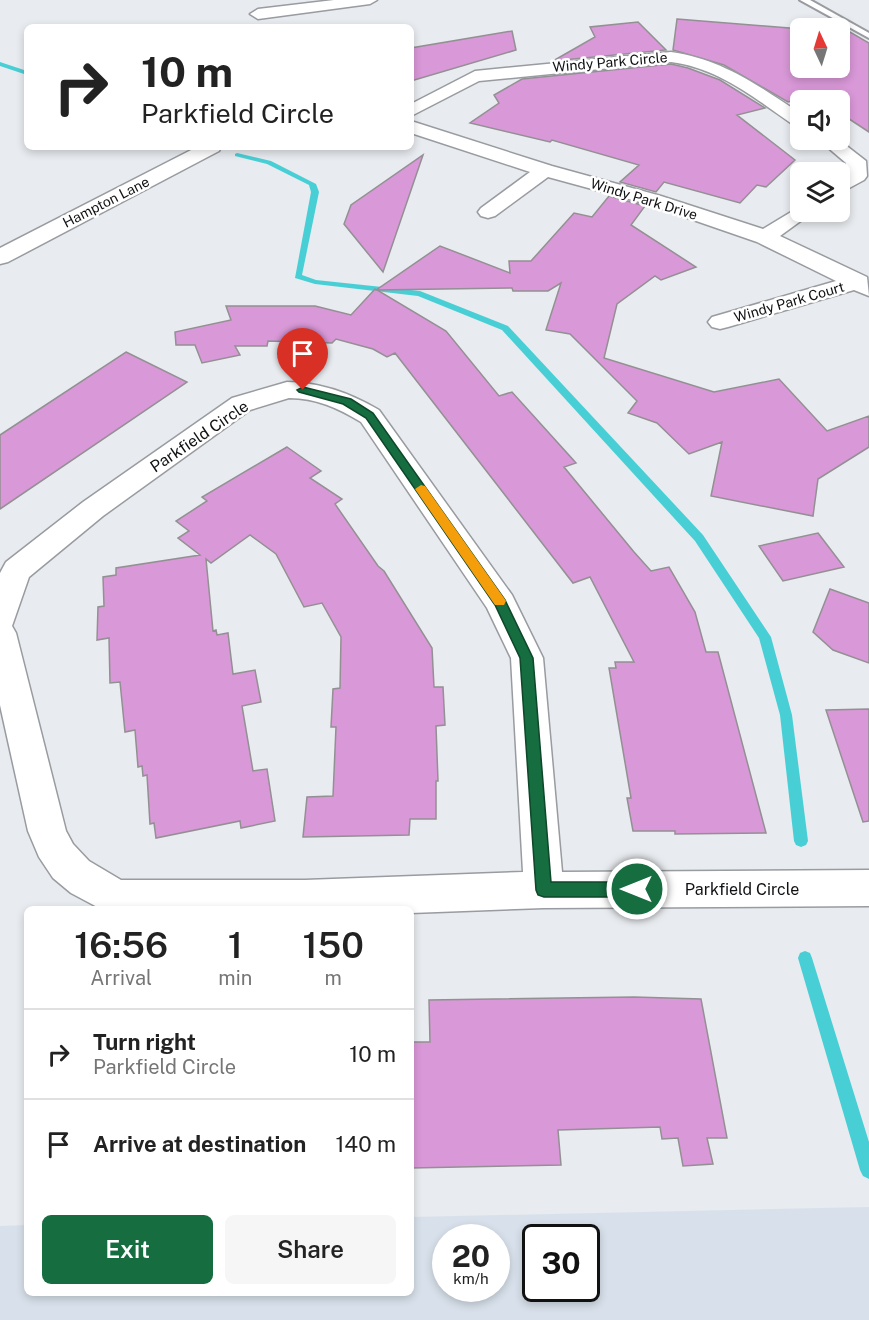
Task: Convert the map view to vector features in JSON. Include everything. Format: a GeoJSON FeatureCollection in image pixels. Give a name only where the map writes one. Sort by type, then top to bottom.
{"type":"FeatureCollection","features":[{"type":"Feature","properties":{"kind":"street"},"geometry":{"type":"LineString","coordinates":[[245,0],[266,24]]}},
{"type":"Feature","properties":{"kind":"street"},"geometry":{"type":"LineString","coordinates":[[258,14],[370,0]]}},
{"type":"Feature","properties":{"kind":"street","name":"Windy Park Circle"},"geometry":{"type":"LineString","coordinates":[[414,109],[475,76],[530,69],[688,57],[712,65],[790,115]]}},
{"type":"Feature","properties":{"kind":"street","name":"Windy Park Drive"},"geometry":{"type":"LineString","coordinates":[[414,128],[545,170],[654,200],[765,237],[864,286]]}},
{"type":"Feature","properties":{"kind":"street","name":"Hampton Lane"},"geometry":{"type":"LineString","coordinates":[[0,257],[206,150]]}},
{"type":"Feature","properties":{"kind":"street"},"geometry":{"type":"LineString","coordinates":[[841,150],[856,161],[857,176],[850,181]]}},
{"type":"Feature","properties":{"kind":"street"},"geometry":{"type":"LineString","coordinates":[[488,212],[545,170]]}},
{"type":"Feature","properties":{"kind":"street"},"geometry":{"type":"LineString","coordinates":[[765,237],[790,221]]}},
{"type":"Feature","properties":{"kind":"street","name":"Windy Park Court"},"geometry":{"type":"LineString","coordinates":[[720,322],[864,286]]}},
{"type":"Feature","properties":{"kind":"street","name":"Parkfield Circle"},"geometry":{"type":"LineString","coordinates":[[0,619],[9,585],[17,570],[93,509],[241,404],[287,390],[303,390],[347,402],[362,409],[370,416],[501,603],[527,658],[544,890]]}},
{"type":"Feature","properties":{"kind":"street","name":"Parkfield Circle"},"geometry":{"type":"LineString","coordinates":[[0,633],[47,831],[55,852],[71,872],[96,888],[121,899],[305,898],[544,890],[869,888]]}},
{"type":"Feature","properties":{"kind":"lane"},"geometry":{"type":"LineString","coordinates":[[804,0],[869,36]]}},
{"type":"Feature","properties":{"kind":"shaded area"},"geometry":{"type":"Polygon","coordinates":[[[869,1207],[869,1320],[0,1320],[0,1226],[24,1225],[24,1296],[414,1296],[414,1217],[869,1207]]]}},
{"type":"Feature","properties":{"kind":"building"},"geometry":{"type":"Polygon","coordinates":[[[677,19],[790,28],[790,78],[850,78],[850,32],[869,43],[869,132],[850,120],[850,90],[790,90],[790,102],[788,102],[724,65],[673,50],[677,19]]]}},
{"type":"Feature","properties":{"kind":"building"},"geometry":{"type":"Polygon","coordinates":[[[638,22],[666,50],[553,61],[595,37],[590,27],[638,22]]]}},
{"type":"Feature","properties":{"kind":"building"},"geometry":{"type":"Polygon","coordinates":[[[512,31],[516,50],[414,80],[414,47],[512,31]]]}},
{"type":"Feature","properties":{"kind":"building"},"geometry":{"type":"Polygon","coordinates":[[[671,64],[688,68],[720,80],[765,108],[737,115],[795,160],[790,162],[790,165],[766,187],[757,185],[740,203],[664,182],[656,192],[620,182],[639,165],[552,140],[550,142],[470,123],[499,103],[494,95],[522,79],[671,64]]]}},
{"type":"Feature","properties":{"kind":"building"},"geometry":{"type":"Polygon","coordinates":[[[423,155],[383,272],[344,224],[351,205],[423,155]]]}},
{"type":"Feature","properties":{"kind":"building"},"geometry":{"type":"Polygon","coordinates":[[[609,196],[645,206],[631,225],[696,267],[661,280],[655,276],[617,304],[604,358],[714,392],[779,379],[827,431],[869,416],[869,447],[818,479],[813,516],[711,496],[722,442],[689,454],[657,423],[628,413],[637,401],[570,334],[546,330],[561,283],[548,291],[513,291],[512,288],[377,290],[446,331],[499,396],[512,392],[576,463],[564,467],[651,571],[669,567],[695,612],[706,652],[718,652],[766,833],[675,834],[675,831],[633,831],[627,798],[631,798],[609,668],[616,668],[615,662],[634,662],[590,577],[573,583],[395,353],[387,357],[373,349],[336,339],[332,343],[268,341],[267,346],[235,346],[240,355],[202,363],[195,345],[176,345],[175,332],[231,320],[226,306],[315,306],[351,315],[375,289],[440,246],[510,273],[509,261],[531,261],[574,213],[592,217],[609,196]]]}},
{"type":"Feature","properties":{"kind":"building"},"geometry":{"type":"Polygon","coordinates":[[[126,352],[187,382],[0,509],[0,435],[126,352]]]}},
{"type":"Feature","properties":{"kind":"building"},"geometry":{"type":"Polygon","coordinates":[[[287,447],[321,471],[310,478],[342,499],[335,504],[378,566],[384,571],[432,648],[434,687],[443,687],[445,725],[436,726],[438,781],[436,781],[436,819],[410,819],[409,835],[303,837],[307,797],[333,796],[336,727],[331,727],[333,689],[340,688],[341,637],[322,603],[304,607],[276,554],[250,535],[211,563],[206,559],[213,631],[216,630],[217,635],[228,633],[233,674],[255,670],[261,702],[242,706],[253,771],[267,769],[275,821],[241,828],[240,821],[156,838],[154,823],[150,824],[147,775],[143,776],[142,766],[138,767],[135,730],[125,732],[120,682],[110,683],[109,638],[97,640],[98,607],[104,606],[103,577],[116,575],[116,568],[200,555],[178,538],[189,531],[176,521],[207,501],[202,497],[287,447]]]}},
{"type":"Feature","properties":{"kind":"building"},"geometry":{"type":"Polygon","coordinates":[[[818,533],[844,567],[783,581],[759,546],[818,533]]]}},
{"type":"Feature","properties":{"kind":"building"},"geometry":{"type":"Polygon","coordinates":[[[830,589],[869,603],[869,663],[833,650],[813,632],[830,589]]]}},
{"type":"Feature","properties":{"kind":"building"},"geometry":{"type":"Polygon","coordinates":[[[869,709],[869,821],[863,822],[826,710],[869,709]]]}},
{"type":"Feature","properties":{"kind":"building"},"geometry":{"type":"Polygon","coordinates":[[[634,997],[701,999],[727,1138],[707,1138],[713,1164],[683,1166],[678,1138],[662,1139],[660,1127],[558,1130],[561,1165],[414,1168],[414,1042],[430,1042],[429,1000],[634,997]]]}},
{"type":"Feature","properties":{"kind":"waterway"},"geometry":{"type":"LineString","coordinates":[[0,64],[24,72]]}},
{"type":"Feature","properties":{"kind":"waterway"},"geometry":{"type":"LineString","coordinates":[[237,155],[269,162],[312,184],[315,192],[298,276],[315,282],[420,294],[505,328],[699,538],[765,637],[786,715],[801,841]]}},
{"type":"Feature","properties":{"kind":"waterway"},"geometry":{"type":"LineString","coordinates":[[805,958],[869,1170]]}},
{"type":"Feature","properties":{"kind":"slow traffic"},"geometry":{"type":"LineString","coordinates":[[421,489],[500,601]]}},
{"type":"Feature","properties":{"kind":"route"},"geometry":{"type":"LineString","coordinates":[[303,390],[347,402],[362,409],[370,416],[501,603],[527,658],[544,890],[637,889]]}}]}
